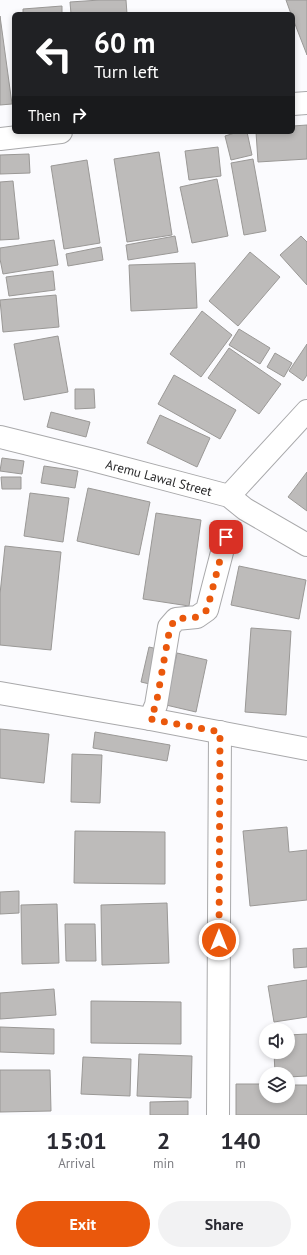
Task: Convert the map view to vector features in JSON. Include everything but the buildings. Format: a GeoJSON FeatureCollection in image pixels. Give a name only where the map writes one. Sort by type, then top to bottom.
{"type":"FeatureCollection","features":[{"type":"Feature","properties":{"kind":"street"},"geometry":{"type":"LineString","coordinates":[[295,104],[307,103]]}},
{"type":"Feature","properties":{"kind":"street"},"geometry":{"type":"LineString","coordinates":[[0,139],[44,134]]}},
{"type":"Feature","properties":{"kind":"street"},"geometry":{"type":"LineString","coordinates":[[229,496],[307,410]]}},
{"type":"Feature","properties":{"kind":"street","name":"Aremu Lawal Street"},"geometry":{"type":"LineString","coordinates":[[0,437],[229,496],[245,508],[307,545]]}},
{"type":"Feature","properties":{"kind":"street"},"geometry":{"type":"LineString","coordinates":[[150,719],[156,705],[170,627],[176,619],[197,617],[207,610],[226,537]]}},
{"type":"Feature","properties":{"kind":"street"},"geometry":{"type":"LineString","coordinates":[[0,694],[150,719],[307,749]]}},
{"type":"Feature","properties":{"kind":"street"},"geometry":{"type":"LineString","coordinates":[[218,1115],[220,732]]}},
{"type":"Feature","properties":{"kind":"route"},"geometry":{"type":"LineString","coordinates":[[219,940],[220,732],[150,719],[156,705],[170,627],[176,619],[197,617],[207,610],[226,537]]}}]}
